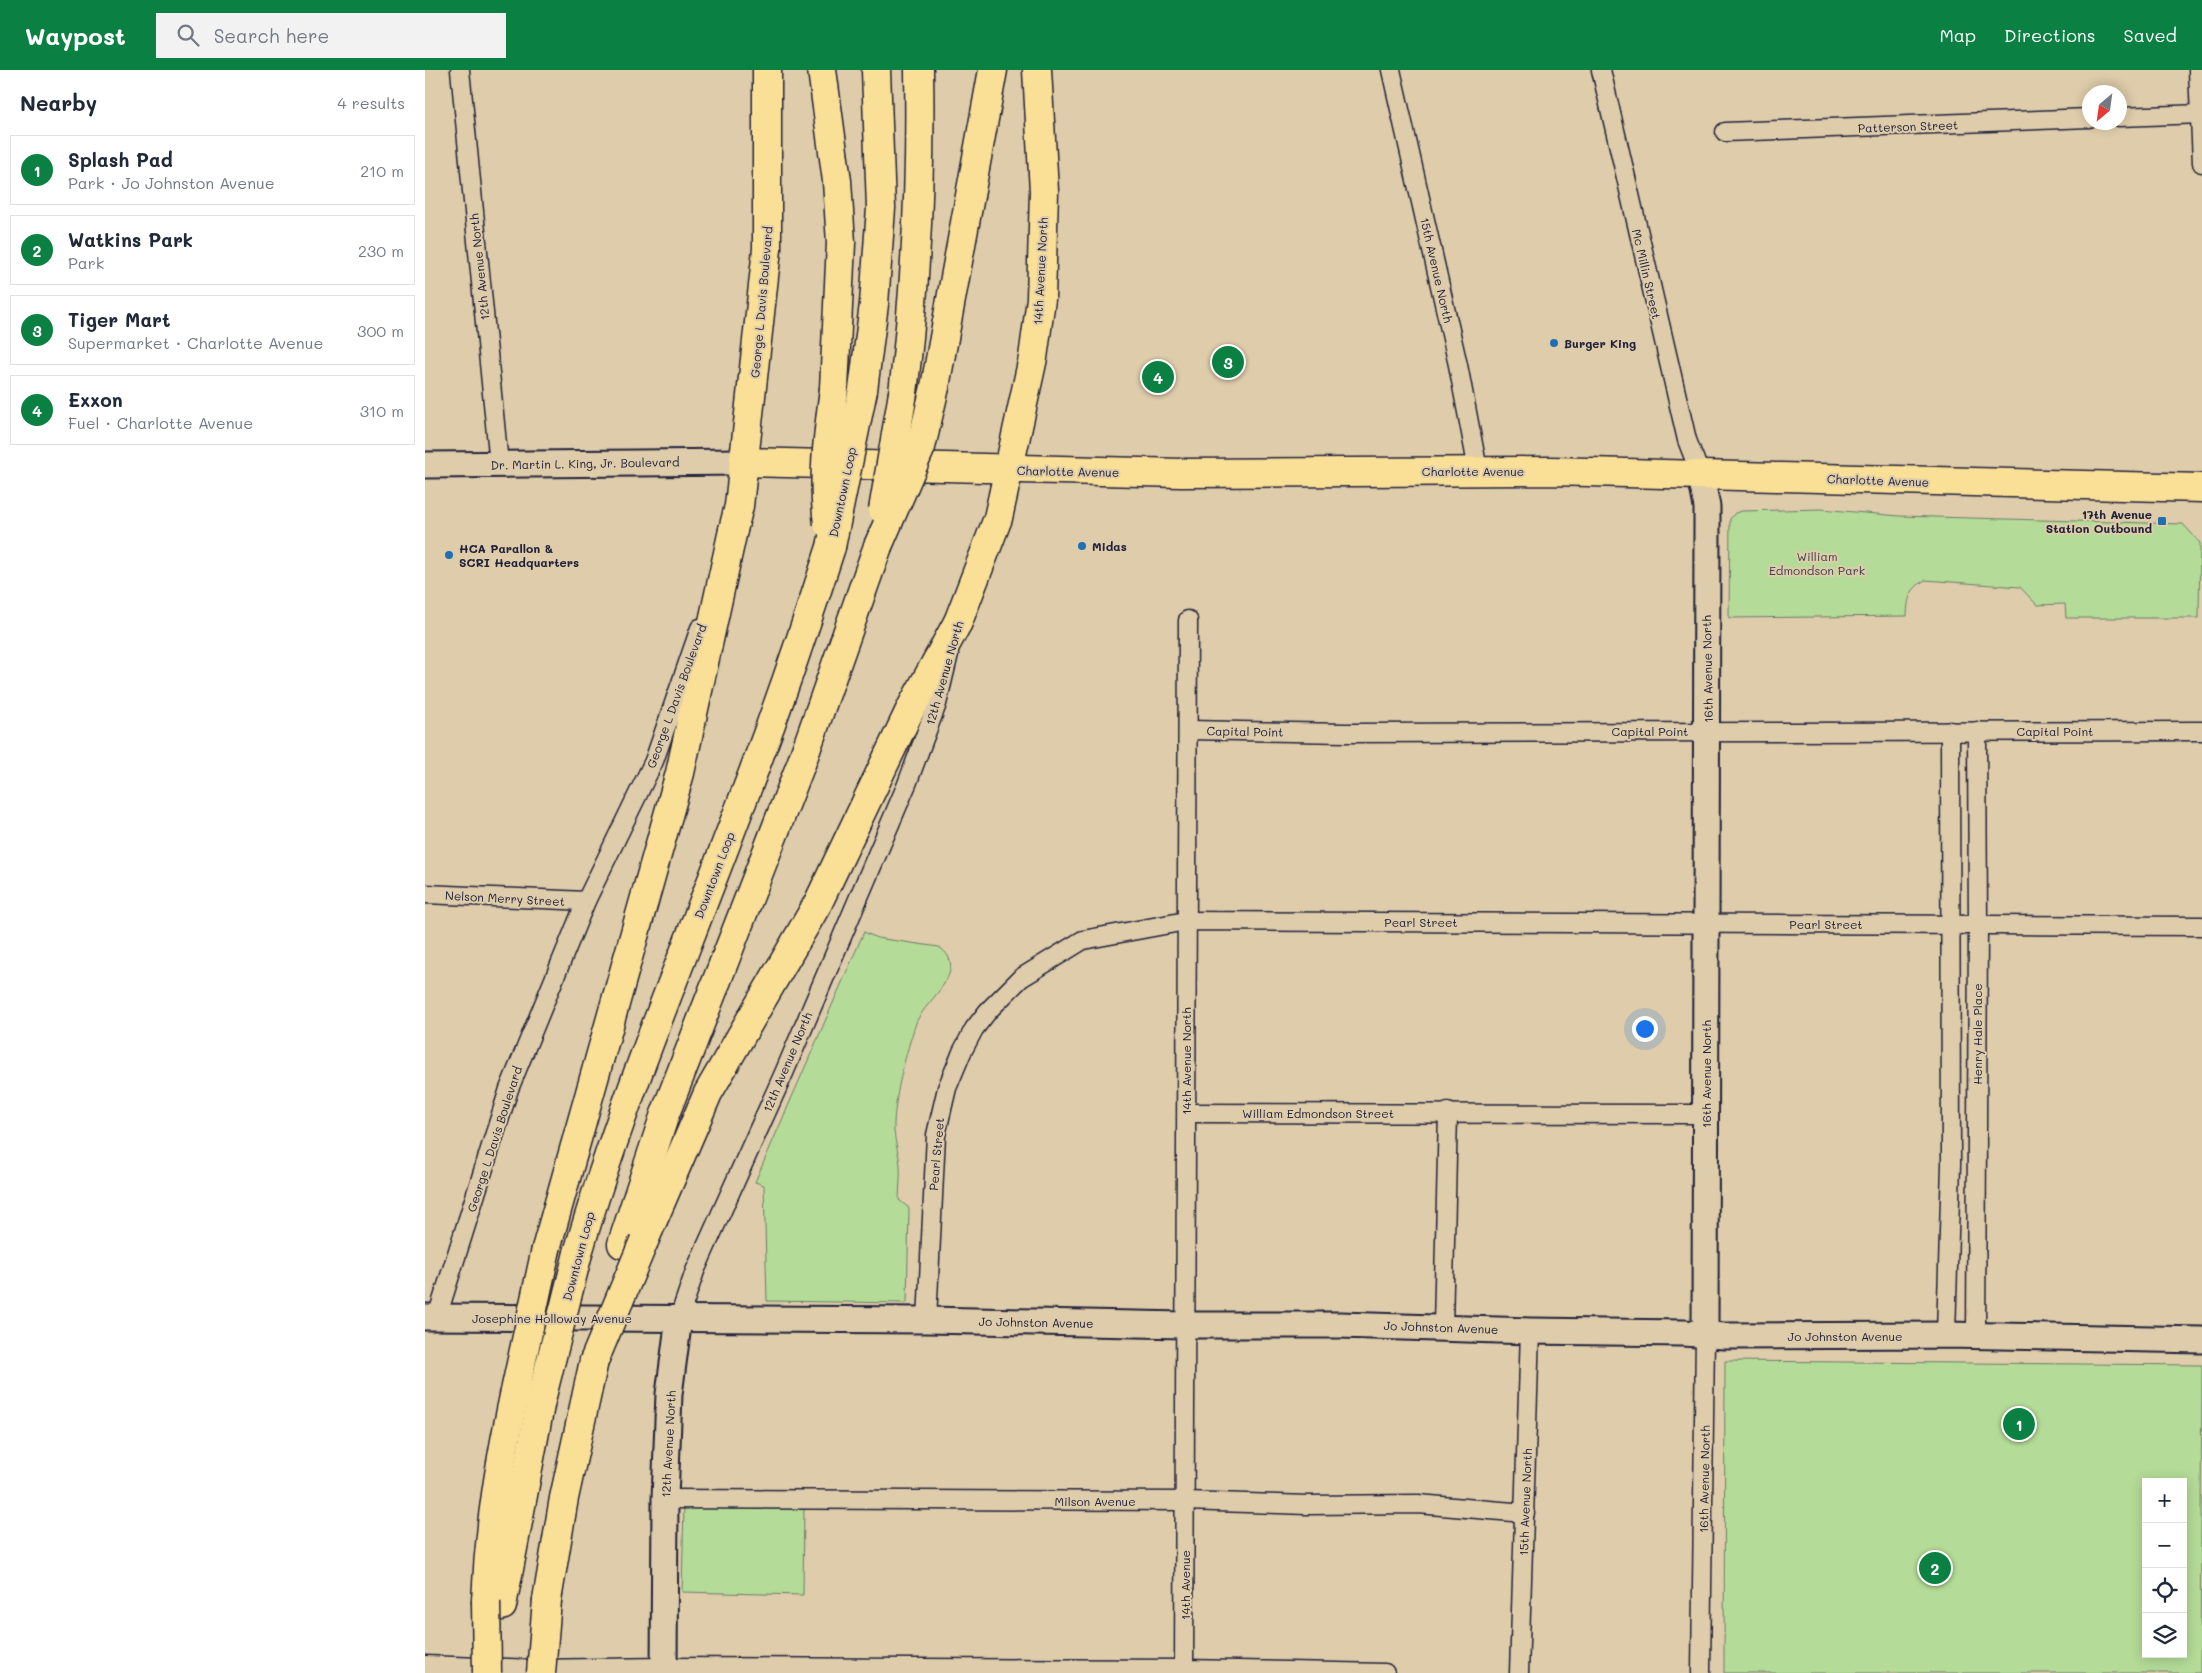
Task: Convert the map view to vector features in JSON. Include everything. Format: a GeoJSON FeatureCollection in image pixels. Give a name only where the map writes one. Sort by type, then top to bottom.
{"type":"FeatureCollection","features":[{"type":"Feature","properties":{"kind":"main road","name":"George L Davis Boulevard"},"geometry":{"type":"LineString","coordinates":[[733,530],[744,462],[767,249],[767,70]]}},
{"type":"Feature","properties":{"kind":"main road"},"geometry":{"type":"LineString","coordinates":[[822,70],[837,181],[841,243],[834,389],[827,441],[824,489],[831,547]]}},
{"type":"Feature","properties":{"kind":"main road","name":"Downtown Loop"},"geometry":{"type":"LineString","coordinates":[[497,1673],[494,1603],[541,1400],[578,1254],[597,1188],[656,1022],[740,808],[799,650],[831,547],[863,390],[874,304],[881,208],[876,70]]}},
{"type":"Feature","properties":{"kind":"main road"},"geometry":{"type":"LineString","coordinates":[[878,546],[903,393],[916,254],[921,140],[919,70]]}},
{"type":"Feature","properties":{"kind":"main road"},"geometry":{"type":"LineString","coordinates":[[541,1673],[547,1600],[581,1415],[594,1361],[633,1242],[665,1114],[801,764],[878,546],[921,447],[935,387],[993,70]]}},
{"type":"Feature","properties":{"kind":"main road","name":"14th Avenue North"},"geometry":{"type":"LineString","coordinates":[[1008,470],[1033,358],[1041,299],[1044,191],[1037,70]]}},
{"type":"Feature","properties":{"kind":"main road","name":"Charlotte Avenue"},"geometry":{"type":"LineString","coordinates":[[744,462],[1008,470],[1240,474],[1478,470],[2202,488]]}},
{"type":"Feature","properties":{"kind":"main road","name":"12th Avenue North"},"geometry":{"type":"LineString","coordinates":[[958,622],[998,518],[1008,470]]}},
{"type":"Feature","properties":{"kind":"main road"},"geometry":{"type":"LineString","coordinates":[[487,1673],[494,1603],[489,1542],[498,1472],[514,1396],[546,1249],[680,772],[733,530]]}},
{"type":"Feature","properties":{"kind":"main road"},"geometry":{"type":"LineString","coordinates":[[633,1242],[708,1093],[818,904],[911,708],[958,622]]}},
{"type":"Feature","properties":{"kind":"street","name":"12th Avenue North"},"geometry":{"type":"LineString","coordinates":[[460,70],[499,464]]}},
{"type":"Feature","properties":{"kind":"street","name":"15th Avenue North"},"geometry":{"type":"LineString","coordinates":[[1391,70],[1454,346],[1478,470]]}},
{"type":"Feature","properties":{"kind":"street","name":"Mc Millin Street"},"geometry":{"type":"LineString","coordinates":[[1601,70],[1687,440],[1701,476]]}},
{"type":"Feature","properties":{"kind":"street"},"geometry":{"type":"LineString","coordinates":[[2198,70],[2202,163]]}},
{"type":"Feature","properties":{"kind":"street"},"geometry":{"type":"LineString","coordinates":[[2127,117],[2201,114]]}},
{"type":"Feature","properties":{"kind":"street","name":"Patterson Street"},"geometry":{"type":"LineString","coordinates":[[1725,132],[2082,118]]}},
{"type":"Feature","properties":{"kind":"street","name":"Dr. Martin L. King, Jr. Boulevard"},"geometry":{"type":"LineString","coordinates":[[425,465],[744,462]]}},
{"type":"Feature","properties":{"kind":"street","name":"16th Avenue North"},"geometry":{"type":"LineString","coordinates":[[1701,476],[1707,507],[1705,628],[1708,731],[1701,1673]]}},
{"type":"Feature","properties":{"kind":"street","name":"George L Davis Boulevard"},"geometry":{"type":"LineString","coordinates":[[431,1317],[506,1097],[586,901],[654,761],[733,530]]}},
{"type":"Feature","properties":{"kind":"street","name":"14th Avenue North"},"geometry":{"type":"LineString","coordinates":[[1185,1501],[1188,620]]}},
{"type":"Feature","properties":{"kind":"street","name":"12th Avenue North"},"geometry":{"type":"LineString","coordinates":[[664,1670],[665,1499],[669,1394],[679,1318],[695,1271],[907,784],[937,704],[958,622]]}},
{"type":"Feature","properties":{"kind":"street","name":"Capital Point"},"geometry":{"type":"LineString","coordinates":[[1189,730],[1346,733],[2202,731]]}},
{"type":"Feature","properties":{"kind":"street"},"geometry":{"type":"LineString","coordinates":[[1946,1335],[1951,1164],[1950,731]]}},
{"type":"Feature","properties":{"kind":"street","name":"Henry Hale Place"},"geometry":{"type":"LineString","coordinates":[[1975,1336],[1978,924],[1977,731]]}},
{"type":"Feature","properties":{"kind":"street","name":"Nelson Merry Street"},"geometry":{"type":"LineString","coordinates":[[425,894],[586,901]]}},
{"type":"Feature","properties":{"kind":"street","name":"Pearl Street"},"geometry":{"type":"LineString","coordinates":[[927,1320],[936,1135],[947,1088],[961,1052],[974,1029],[988,1011],[1021,978],[1083,940],[1186,921],[2202,926]]}},
{"type":"Feature","properties":{"kind":"street"},"geometry":{"type":"LineString","coordinates":[[1443,1327],[1448,1112]]}},
{"type":"Feature","properties":{"kind":"street","name":"William Edmondson Street"},"geometry":{"type":"LineString","coordinates":[[1187,1113],[1448,1112],[1706,1114]]}},
{"type":"Feature","properties":{"kind":"street","name":"Josephine Holloway Avenue"},"geometry":{"type":"LineString","coordinates":[[431,1317],[679,1318]]}},
{"type":"Feature","properties":{"kind":"street","name":"Jo Johnston Avenue"},"geometry":{"type":"LineString","coordinates":[[679,1318],[927,1320],[1185,1326],[1340,1324],[1724,1336],[1946,1335],[2202,1340]]}},
{"type":"Feature","properties":{"kind":"street","name":"15th Avenue North"},"geometry":{"type":"LineString","coordinates":[[1519,1673],[1530,1331]]}},
{"type":"Feature","properties":{"kind":"street","name":"Milson Avenue"},"geometry":{"type":"LineString","coordinates":[[665,1499],[1185,1501],[1307,1506],[1418,1504],[1525,1512]]}},
{"type":"Feature","properties":{"kind":"street","name":"14th Avenue"},"geometry":{"type":"LineString","coordinates":[[1184,1669],[1185,1501]]}},
{"type":"Feature","properties":{"kind":"street"},"geometry":{"type":"LineString","coordinates":[[425,1665],[534,1670],[1184,1669],[1385,1673]]}},
{"type":"Feature","properties":{"kind":"green space","name":"William Edmondson Park"},"geometry":{"type":"Polygon","coordinates":[[[1821,509],[1899,516],[2183,524],[2200,543],[2199,618],[2066,618],[2065,604],[2037,605],[2020,587],[1925,580],[1910,595],[1907,616],[1729,618],[1730,519],[1735,513],[1742,511],[1821,509]]]}},
{"type":"Feature","properties":{"kind":"green space"},"geometry":{"type":"Polygon","coordinates":[[[864,932],[877,938],[939,947],[948,956],[951,965],[949,975],[943,985],[916,1023],[904,1062],[894,1119],[894,1131],[900,1165],[899,1200],[909,1208],[907,1303],[767,1301],[764,1185],[755,1182],[864,932]]]}},
{"type":"Feature","properties":{"kind":"green space"},"geometry":{"type":"Polygon","coordinates":[[[1725,1361],[2202,1365],[2200,1673],[1724,1673],[1725,1361]]]}},
{"type":"Feature","properties":{"kind":"green space"},"geometry":{"type":"Polygon","coordinates":[[[684,1503],[804,1505],[803,1595],[682,1592],[684,1503]]]}},
{"type":"Feature","properties":{"kind":"place","name":"Burger King"},"geometry":{"type":"Point","coordinates":[1554,343]}},
{"type":"Feature","properties":{"kind":"place","name":"Tiger Mart"},"geometry":{"type":"Point","coordinates":[1228,362]}},
{"type":"Feature","properties":{"kind":"place","name":"Exxon"},"geometry":{"type":"Point","coordinates":[1158,377]}},
{"type":"Feature","properties":{"kind":"place","name":"17th Avenue Station Outbound"},"geometry":{"type":"Point","coordinates":[2162,521]}},
{"type":"Feature","properties":{"kind":"place","name":"Midas"},"geometry":{"type":"Point","coordinates":[1082,546]}},
{"type":"Feature","properties":{"kind":"place","name":"HCA Parallon & SCRI Headquarters"},"geometry":{"type":"Point","coordinates":[449,555]}},
{"type":"Feature","properties":{"kind":"place","name":"Splash Pad"},"geometry":{"type":"Point","coordinates":[2019,1424]}},
{"type":"Feature","properties":{"kind":"place","name":"Watkins Park"},"geometry":{"type":"Point","coordinates":[1935,1568]}}]}
